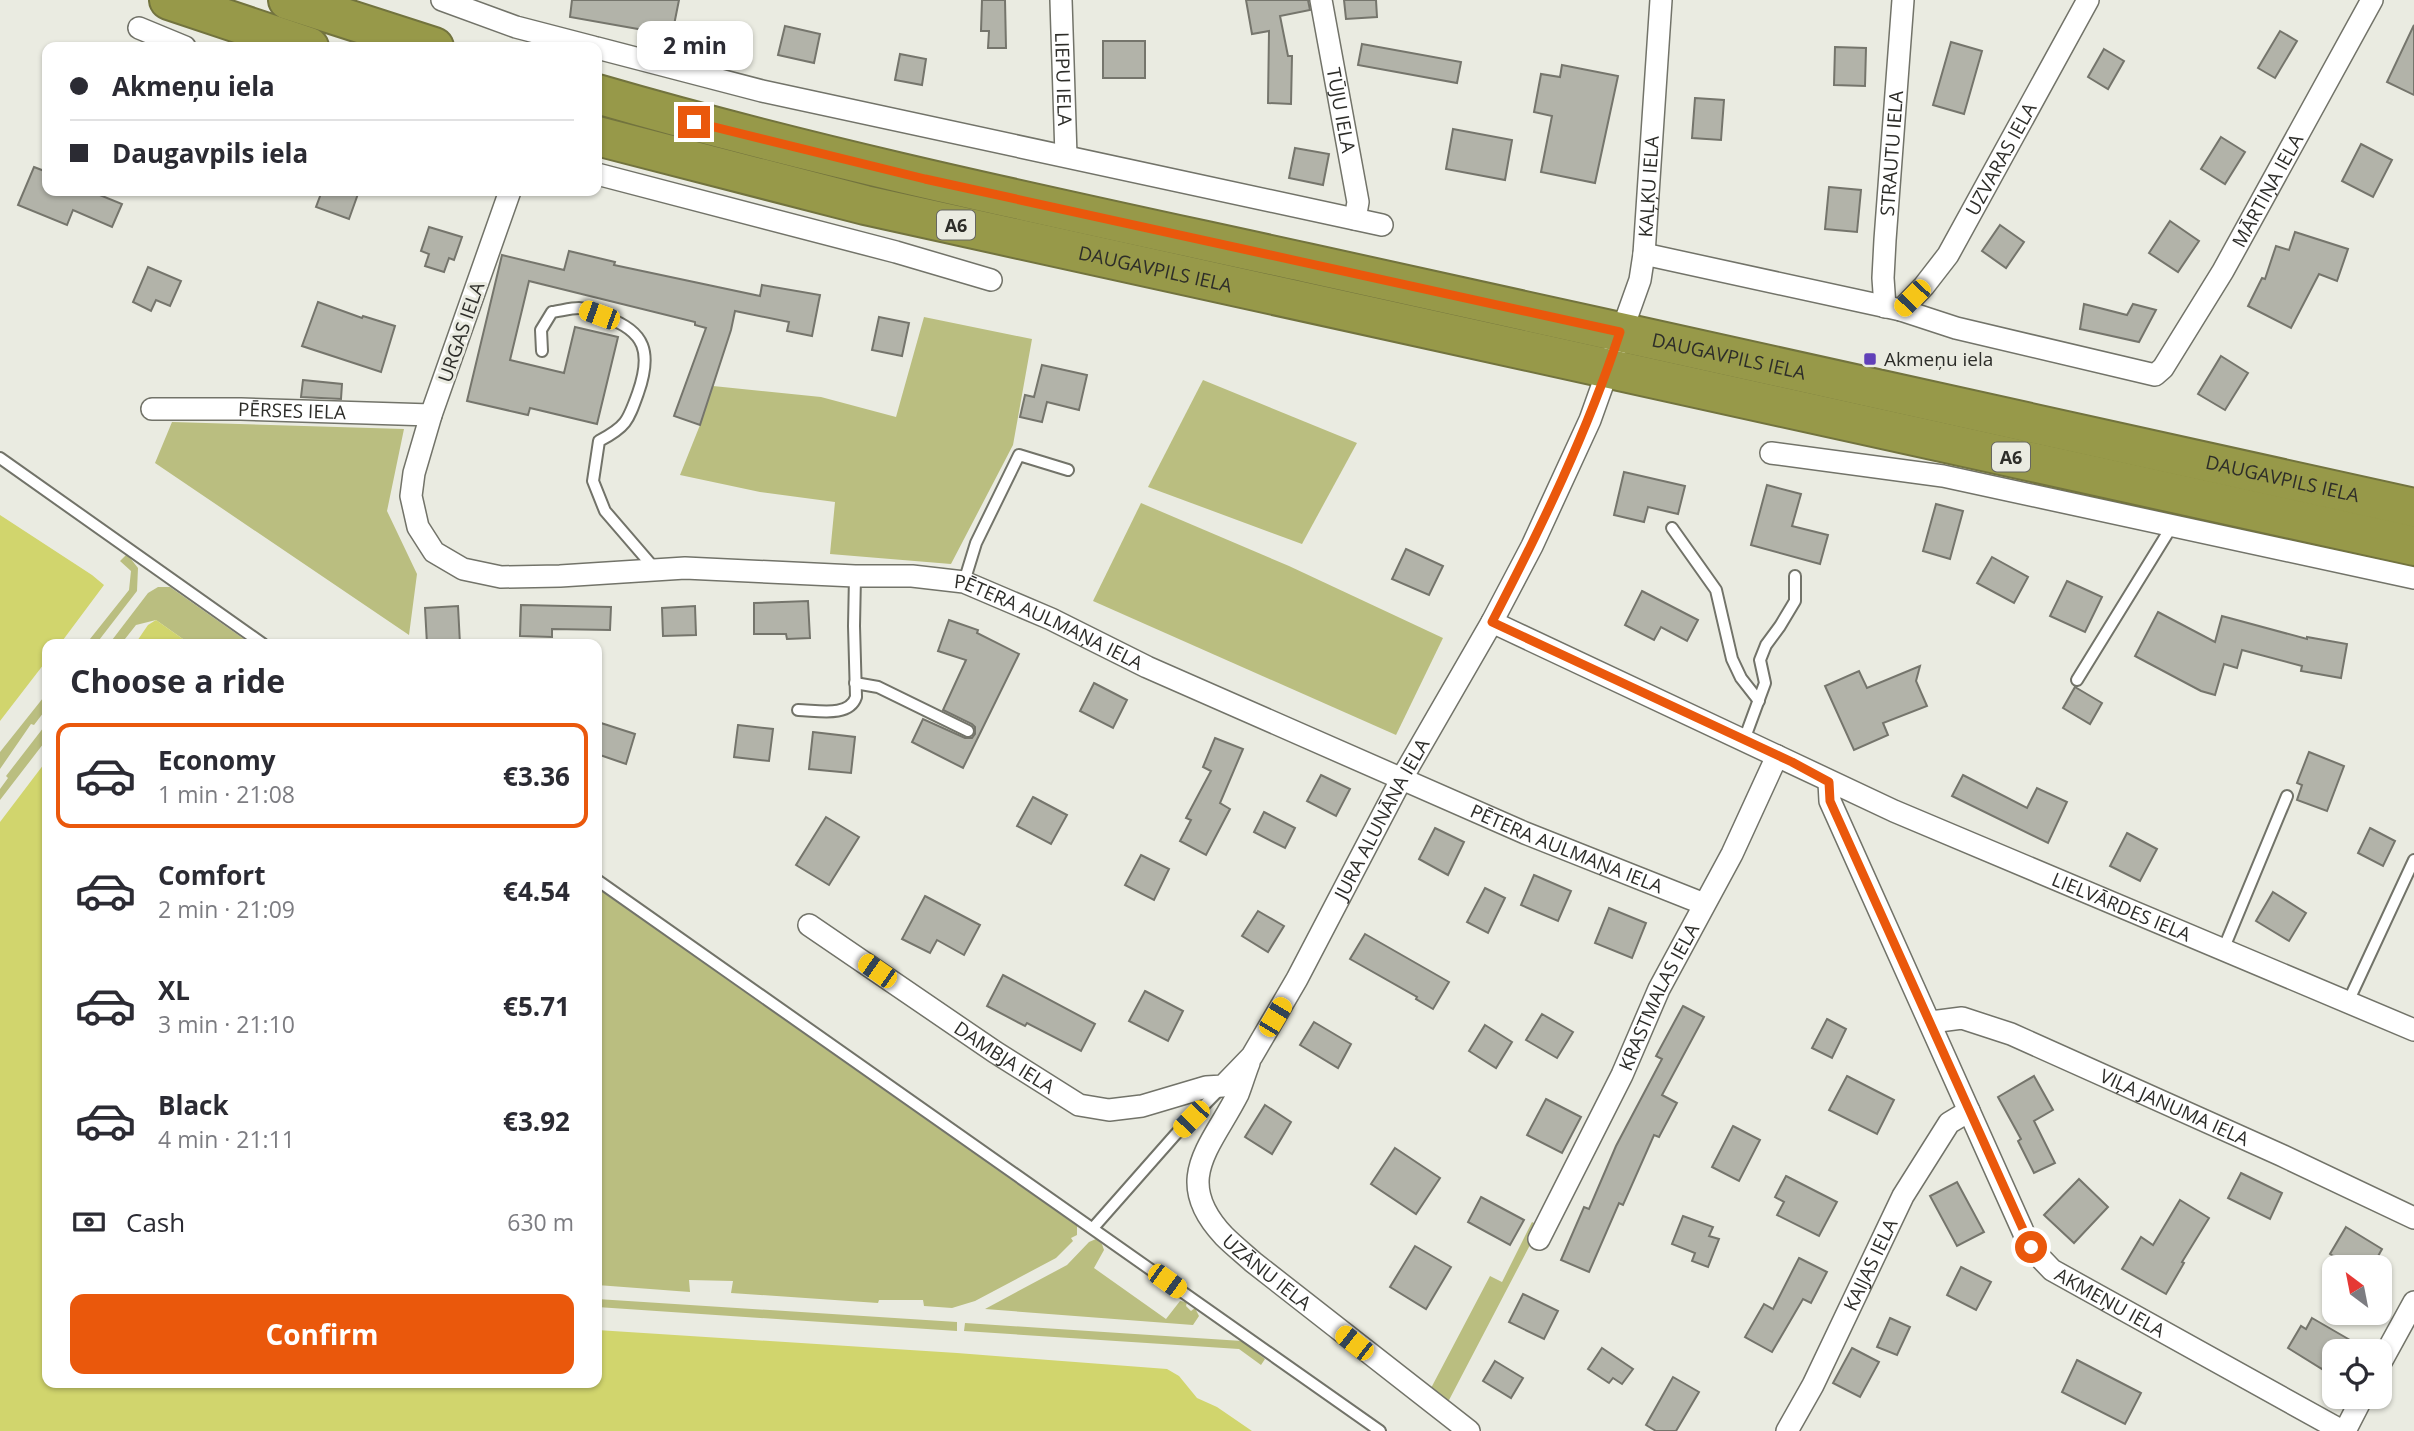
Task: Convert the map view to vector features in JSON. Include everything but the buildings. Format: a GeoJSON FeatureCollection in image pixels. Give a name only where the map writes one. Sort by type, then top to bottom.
{"type":"FeatureCollection","features":[{"type":"Feature","properties":{"kind":"highway"},"geometry":{"type":"LineString","coordinates":[[169,0],[294,42]]}},
{"type":"Feature","properties":{"kind":"highway"},"geometry":{"type":"LineString","coordinates":[[288,0],[418,42]]}},
{"type":"Feature","properties":{"kind":"highway","name":"DAUGAVPILS IELA"},"geometry":{"type":"LineString","coordinates":[[602,95],[718,129],[925,179],[2414,508]]}},
{"type":"Feature","properties":{"kind":"highway","name":"DAUGAVPILS IELA"},"geometry":{"type":"LineString","coordinates":[[602,137],[865,205],[2414,546]]}},
{"type":"Feature","properties":{"kind":"street"},"geometry":{"type":"LineString","coordinates":[[442,0],[516,27],[572,42]]}},
{"type":"Feature","properties":{"kind":"street","name":"LIEPU IELA"},"geometry":{"type":"LineString","coordinates":[[1061,0],[1066,156]]}},
{"type":"Feature","properties":{"kind":"street","name":"TŪJU IELA"},"geometry":{"type":"LineString","coordinates":[[1321,0],[1358,202],[1355,219]]}},
{"type":"Feature","properties":{"kind":"street","name":"KAĻĶU IELA"},"geometry":{"type":"LineString","coordinates":[[1608,368],[1640,279],[1644,254],[1661,0]]}},
{"type":"Feature","properties":{"kind":"street","name":"STRAUTU IELA"},"geometry":{"type":"LineString","coordinates":[[1893,309],[1883,278],[1903,0]]}},
{"type":"Feature","properties":{"kind":"street","name":"UZVARAS IELA"},"geometry":{"type":"LineString","coordinates":[[1893,309],[1948,255],[2088,0]]}},
{"type":"Feature","properties":{"kind":"street","name":"MĀRTIŅA IELA"},"geometry":{"type":"LineString","coordinates":[[1893,309],[1956,328],[2155,376],[2163,368],[2223,271],[2372,0]]}},
{"type":"Feature","properties":{"kind":"street"},"geometry":{"type":"LineString","coordinates":[[139,28],[173,42]]}},
{"type":"Feature","properties":{"kind":"street"},"geometry":{"type":"LineString","coordinates":[[602,50],[762,91],[1382,225]]}},
{"type":"Feature","properties":{"kind":"street"},"geometry":{"type":"LineString","coordinates":[[602,175],[896,252],[990,280]]}},
{"type":"Feature","properties":{"kind":"street","name":"URGAS IELA"},"geometry":{"type":"LineString","coordinates":[[414,473],[431,415],[508,196]]}},
{"type":"Feature","properties":{"kind":"street"},"geometry":{"type":"LineString","coordinates":[[1644,254],[1893,309]]}},
{"type":"Feature","properties":{"kind":"street","name":"JURA ALUNĀNA IELA"},"geometry":{"type":"LineString","coordinates":[[1223,1086],[1252,1056],[1297,979],[1402,778],[1492,622],[1532,546],[1590,420],[1608,368]]}},
{"type":"Feature","properties":{"kind":"street","name":"PĒRSES IELA"},"geometry":{"type":"LineString","coordinates":[[152,409],[431,415]]}},
{"type":"Feature","properties":{"kind":"street"},"geometry":{"type":"LineString","coordinates":[[1771,453],[1943,476],[2414,578]]}},
{"type":"Feature","properties":{"kind":"street","name":"PĒTERA AULMAŅA IELA"},"geometry":{"type":"LineString","coordinates":[[414,473],[411,496],[418,527],[435,552],[463,569],[500,577],[685,568],[912,576],[964,582],[1051,619],[1147,667],[1525,833],[1704,904]]}},
{"type":"Feature","properties":{"kind":"street"},"geometry":{"type":"LineString","coordinates":[[1492,622],[1829,782]]}},
{"type":"Feature","properties":{"kind":"street","name":"KRASTMALAS IELA"},"geometry":{"type":"LineString","coordinates":[[1539,1239],[1622,1075],[1659,989],[1732,854],[1777,756]]}},
{"type":"Feature","properties":{"kind":"street","name":"LIELVĀRDES IELA"},"geometry":{"type":"LineString","coordinates":[[1829,782],[2414,1030]]}},
{"type":"Feature","properties":{"kind":"street","name":"AKMEŅU IELA"},"geometry":{"type":"LineString","coordinates":[[1829,782],[1830,801],[2031,1247],[2052,1270],[2344,1431]]}},
{"type":"Feature","properties":{"kind":"street","name":"DAMBJA IELA"},"geometry":{"type":"LineString","coordinates":[[809,925],[995,1052],[1079,1105],[1109,1110],[1142,1106],[1206,1087],[1223,1086]]}},
{"type":"Feature","properties":{"kind":"street","name":"VIĻA JANUMA IELA"},"geometry":{"type":"LineString","coordinates":[[1931,1022],[1962,1018],[2011,1034],[2414,1218]]}},
{"type":"Feature","properties":{"kind":"street","name":"UZĀNU IELA"},"geometry":{"type":"LineString","coordinates":[[1252,1056],[1238,1093],[1203,1155],[1198,1173],[1198,1190],[1207,1214],[1224,1236],[1253,1262],[1469,1431]]}},
{"type":"Feature","properties":{"kind":"street","name":"KAIJAS IELA"},"geometry":{"type":"LineString","coordinates":[[1787,1431],[1813,1385],[1903,1196],[1949,1123],[1969,1111]]}},
{"type":"Feature","properties":{"kind":"street"},"geometry":{"type":"LineString","coordinates":[[2392,1342],[2414,1302]]}},
{"type":"Feature","properties":{"kind":"street"},"geometry":{"type":"LineString","coordinates":[[2344,1431],[2356,1409]]}},
{"type":"Feature","properties":{"kind":"lane"},"geometry":{"type":"LineString","coordinates":[[542,351],[541,330],[552,312],[580,308],[619,321],[637,333],[645,352],[645,374],[629,419],[615,432],[598,441],[593,481],[605,511],[655,569]]}},
{"type":"Feature","properties":{"kind":"lane"},"geometry":{"type":"LineString","coordinates":[[964,582],[976,543],[1019,455],[1068,470]]}},
{"type":"Feature","properties":{"kind":"lane"},"geometry":{"type":"LineString","coordinates":[[0,458],[256,639]]}},
{"type":"Feature","properties":{"kind":"lane"},"geometry":{"type":"LineString","coordinates":[[2077,680],[2172,526]]}},
{"type":"Feature","properties":{"kind":"lane"},"geometry":{"type":"LineString","coordinates":[[1672,528],[1716,590],[1732,659],[1741,678],[1759,701]]}},
{"type":"Feature","properties":{"kind":"lane"},"geometry":{"type":"LineString","coordinates":[[798,710],[845,710],[853,704],[856,697],[855,576]]}},
{"type":"Feature","properties":{"kind":"lane"},"geometry":{"type":"LineString","coordinates":[[1744,740],[1765,683],[1760,660],[1766,645],[1795,601],[1795,576]]}},
{"type":"Feature","properties":{"kind":"lane"},"geometry":{"type":"LineString","coordinates":[[855,683],[878,687],[968,731]]}},
{"type":"Feature","properties":{"kind":"lane"},"geometry":{"type":"LineString","coordinates":[[2223,950],[2287,796]]}},
{"type":"Feature","properties":{"kind":"lane"},"geometry":{"type":"LineString","coordinates":[[2348,1002],[2414,860]]}},
{"type":"Feature","properties":{"kind":"lane"},"geometry":{"type":"LineString","coordinates":[[602,884],[1380,1431]]}},
{"type":"Feature","properties":{"kind":"lane","name":"JURA ALUNĀNA IELA"},"geometry":{"type":"LineString","coordinates":[[1093,1228],[1175,1135],[1223,1086]]}},
{"type":"Feature","properties":{"kind":"shaded area"},"geometry":{"type":"Polygon","coordinates":[[[924,317],[1032,339],[1013,445],[951,564],[830,554],[835,502],[760,492],[680,475],[713,386],[821,397],[896,417],[924,317]]]}},
{"type":"Feature","properties":{"kind":"shaded area"},"geometry":{"type":"Polygon","coordinates":[[[1203,380],[1357,443],[1302,544],[1148,487],[1203,380]]]}},
{"type":"Feature","properties":{"kind":"shaded area"},"geometry":{"type":"Polygon","coordinates":[[[172,422],[404,429],[387,511],[417,574],[409,635],[155,463],[172,422]]]}},
{"type":"Feature","properties":{"kind":"shaded area"},"geometry":{"type":"Polygon","coordinates":[[[1141,503],[1289,566],[1443,638],[1396,735],[1093,601],[1141,503]]]}},
{"type":"Feature","properties":{"kind":"shaded area"},"geometry":{"type":"Polygon","coordinates":[[[0,515],[104,585],[64,639],[42,639],[42,666],[0,721],[0,515]]]}},
{"type":"Feature","properties":{"kind":"shaded area"},"geometry":{"type":"Polygon","coordinates":[[[127,554],[138,568],[137,591],[100,639],[90,639],[129,590],[131,571],[120,561],[127,554]]]}},
{"type":"Feature","properties":{"kind":"shaded area"},"geometry":{"type":"Polygon","coordinates":[[[158,587],[170,587],[244,639],[183,639],[156,620],[136,625],[125,639],[113,639],[148,593],[158,587]]]}},
{"type":"Feature","properties":{"kind":"shaded area"},"geometry":{"type":"Polygon","coordinates":[[[156,620],[183,639],[138,639],[148,625],[156,620]]]}},
{"type":"Feature","properties":{"kind":"shaded area"},"geometry":{"type":"Polygon","coordinates":[[[42,699],[42,715],[34,725],[31,724],[0,769],[0,752],[42,699]]]}},
{"type":"Feature","properties":{"kind":"shaded area"},"geometry":{"type":"Polygon","coordinates":[[[42,729],[42,745],[0,800],[0,789],[8,778],[6,776],[42,729]]]}},
{"type":"Feature","properties":{"kind":"shaded area"},"geometry":{"type":"Polygon","coordinates":[[[42,767],[42,1388],[602,1388],[602,1330],[1167,1369],[1179,1376],[1197,1398],[1217,1407],[1252,1431],[0,1431],[0,822],[42,767]]]}},
{"type":"Feature","properties":{"kind":"shaded area"},"geometry":{"type":"Polygon","coordinates":[[[602,892],[1077,1226],[1077,1235],[1071,1238],[1073,1241],[1056,1258],[975,1301],[952,1308],[924,1306],[923,1300],[879,1300],[878,1303],[731,1293],[733,1281],[689,1280],[690,1292],[602,1285],[602,892]]]}},
{"type":"Feature","properties":{"kind":"shaded area"},"geometry":{"type":"Polygon","coordinates":[[[1532,1222],[1540,1226],[1448,1402],[1430,1390],[1490,1276],[1502,1282],[1532,1222]]]}},
{"type":"Feature","properties":{"kind":"shaded area"},"geometry":{"type":"Polygon","coordinates":[[[1096,1239],[1104,1250],[1094,1268],[1166,1319],[1180,1301],[1187,1302],[1186,1306],[1191,1311],[1195,1308],[1199,1316],[1193,1325],[985,1309],[1067,1265],[1089,1242],[1096,1239]]]}},
{"type":"Feature","properties":{"kind":"shaded area"},"geometry":{"type":"Polygon","coordinates":[[[602,1299],[957,1322],[957,1331],[602,1307],[602,1299]]]}},
{"type":"Feature","properties":{"kind":"shaded area"},"geometry":{"type":"Polygon","coordinates":[[[965,1323],[1242,1341],[1265,1359],[1261,1365],[1239,1349],[964,1331],[965,1323]]]}},
{"type":"Feature","properties":{"kind":"place","name":"Akmeņu iela"},"geometry":{"type":"Point","coordinates":[1870,359]}},
{"type":"Feature","properties":{"kind":"route"},"geometry":{"type":"LineString","coordinates":[[694,122],[925,179],[1620,332],[1590,420],[1532,546],[1492,622],[1792,762],[1829,782],[1830,801],[2031,1247]]}}]}
